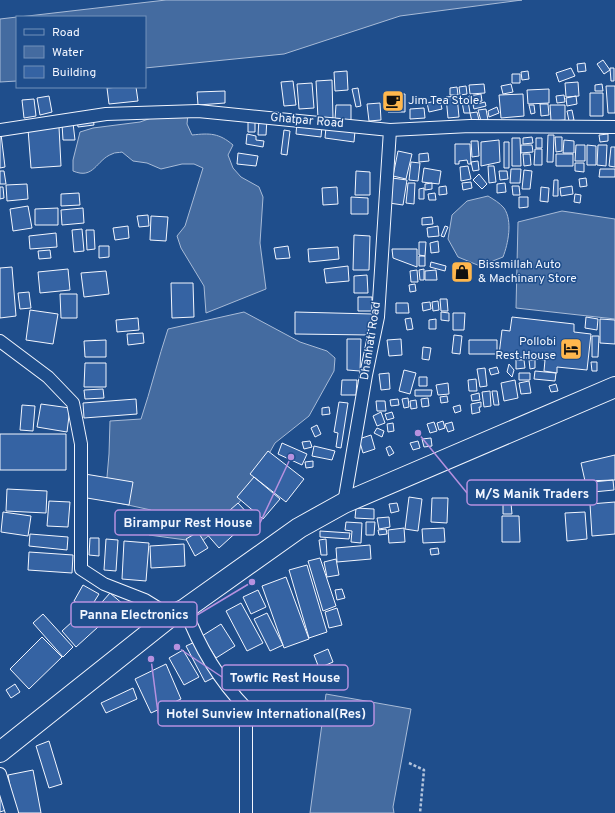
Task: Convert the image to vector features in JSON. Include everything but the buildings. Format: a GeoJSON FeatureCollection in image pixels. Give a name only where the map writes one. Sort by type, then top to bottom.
{"type":"FeatureCollection","features":[{"type":"Feature","properties":{"kind":"main road"},"geometry":{"type":"LineString","coordinates":[[0,752],[178,613],[300,528],[344,503],[615,387]]}},
{"type":"Feature","properties":{"kind":"street","name":"Ghatpar Road"},"geometry":{"type":"LineString","coordinates":[[0,130],[106,114],[198,111],[390,130],[470,126],[615,127]]}},
{"type":"Feature","properties":{"kind":"street","name":"Dhanhati Road"},"geometry":{"type":"LineString","coordinates":[[344,503],[366,375],[378,317],[390,130]]}},
{"type":"Feature","properties":{"kind":"street"},"geometry":{"type":"LineString","coordinates":[[0,341],[48,377],[73,403],[81,444],[81,569],[104,584],[178,613],[193,632],[213,668],[246,708],[246,813]]}},
{"type":"Feature","properties":{"kind":"street"},"geometry":{"type":"LineString","coordinates":[[0,774],[12,813]]}},
{"type":"Feature","properties":{"kind":"path"},"geometry":{"type":"LineString","coordinates":[[409,763],[424,770],[420,813]]}},
{"type":"Feature","properties":{"kind":"water"},"geometry":{"type":"Polygon","coordinates":[[[166,0],[522,0],[400,16],[284,54],[146,68],[146,16],[28,16],[166,0]]]}},
{"type":"Feature","properties":{"kind":"water"},"geometry":{"type":"Polygon","coordinates":[[[16,17],[16,81],[0,82],[0,19],[16,17]]]}},
{"type":"Feature","properties":{"kind":"water"},"geometry":{"type":"Polygon","coordinates":[[[188,114],[187,124],[192,135],[204,134],[219,136],[233,145],[228,155],[233,168],[241,177],[259,187],[263,197],[260,243],[266,289],[206,313],[204,286],[181,248],[177,236],[185,226],[203,168],[194,164],[182,164],[161,169],[147,163],[133,161],[122,152],[114,153],[107,157],[86,173],[73,171],[73,160],[80,132],[93,128],[140,122],[154,117],[188,114]]]}},
{"type":"Feature","properties":{"kind":"water"},"geometry":{"type":"Polygon","coordinates":[[[488,196],[504,208],[507,213],[509,232],[507,246],[503,257],[480,266],[458,257],[448,239],[452,215],[467,201],[488,196]]]}},
{"type":"Feature","properties":{"kind":"water"},"geometry":{"type":"Polygon","coordinates":[[[562,211],[615,219],[615,319],[516,308],[518,222],[562,211]]]}},
{"type":"Feature","properties":{"kind":"water"},"geometry":{"type":"Polygon","coordinates":[[[244,312],[300,342],[327,351],[335,358],[334,371],[309,416],[275,443],[249,489],[224,523],[201,542],[149,535],[151,510],[105,500],[110,421],[141,419],[168,329],[244,312]]]}},
{"type":"Feature","properties":{"kind":"water"},"geometry":{"type":"Polygon","coordinates":[[[326,694],[411,709],[393,807],[394,813],[310,813],[326,694]]]}},
{"type":"Feature","properties":{"kind":"place","name":"Jim Tea Stole"},"geometry":{"type":"Point","coordinates":[393,101]}},
{"type":"Feature","properties":{"kind":"place","name":"Bissmillah Auto & Machinary Store"},"geometry":{"type":"Point","coordinates":[462,272]}},
{"type":"Feature","properties":{"kind":"place","name":"Pollobi Rest House"},"geometry":{"type":"Point","coordinates":[571,349]}},
{"type":"Feature","properties":{"kind":"place","name":"M/S Manik Traders"},"geometry":{"type":"Point","coordinates":[418,433]}},
{"type":"Feature","properties":{"kind":"place","name":"Birampur Rest House"},"geometry":{"type":"Point","coordinates":[291,457]}},
{"type":"Feature","properties":{"kind":"place","name":"Panna Electronics"},"geometry":{"type":"Point","coordinates":[252,582]}},
{"type":"Feature","properties":{"kind":"place","name":"Towfic Rest House"},"geometry":{"type":"Point","coordinates":[177,647]}},
{"type":"Feature","properties":{"kind":"place","name":"Hotel Sunview International(Res)"},"geometry":{"type":"Point","coordinates":[151,659]}}]}
